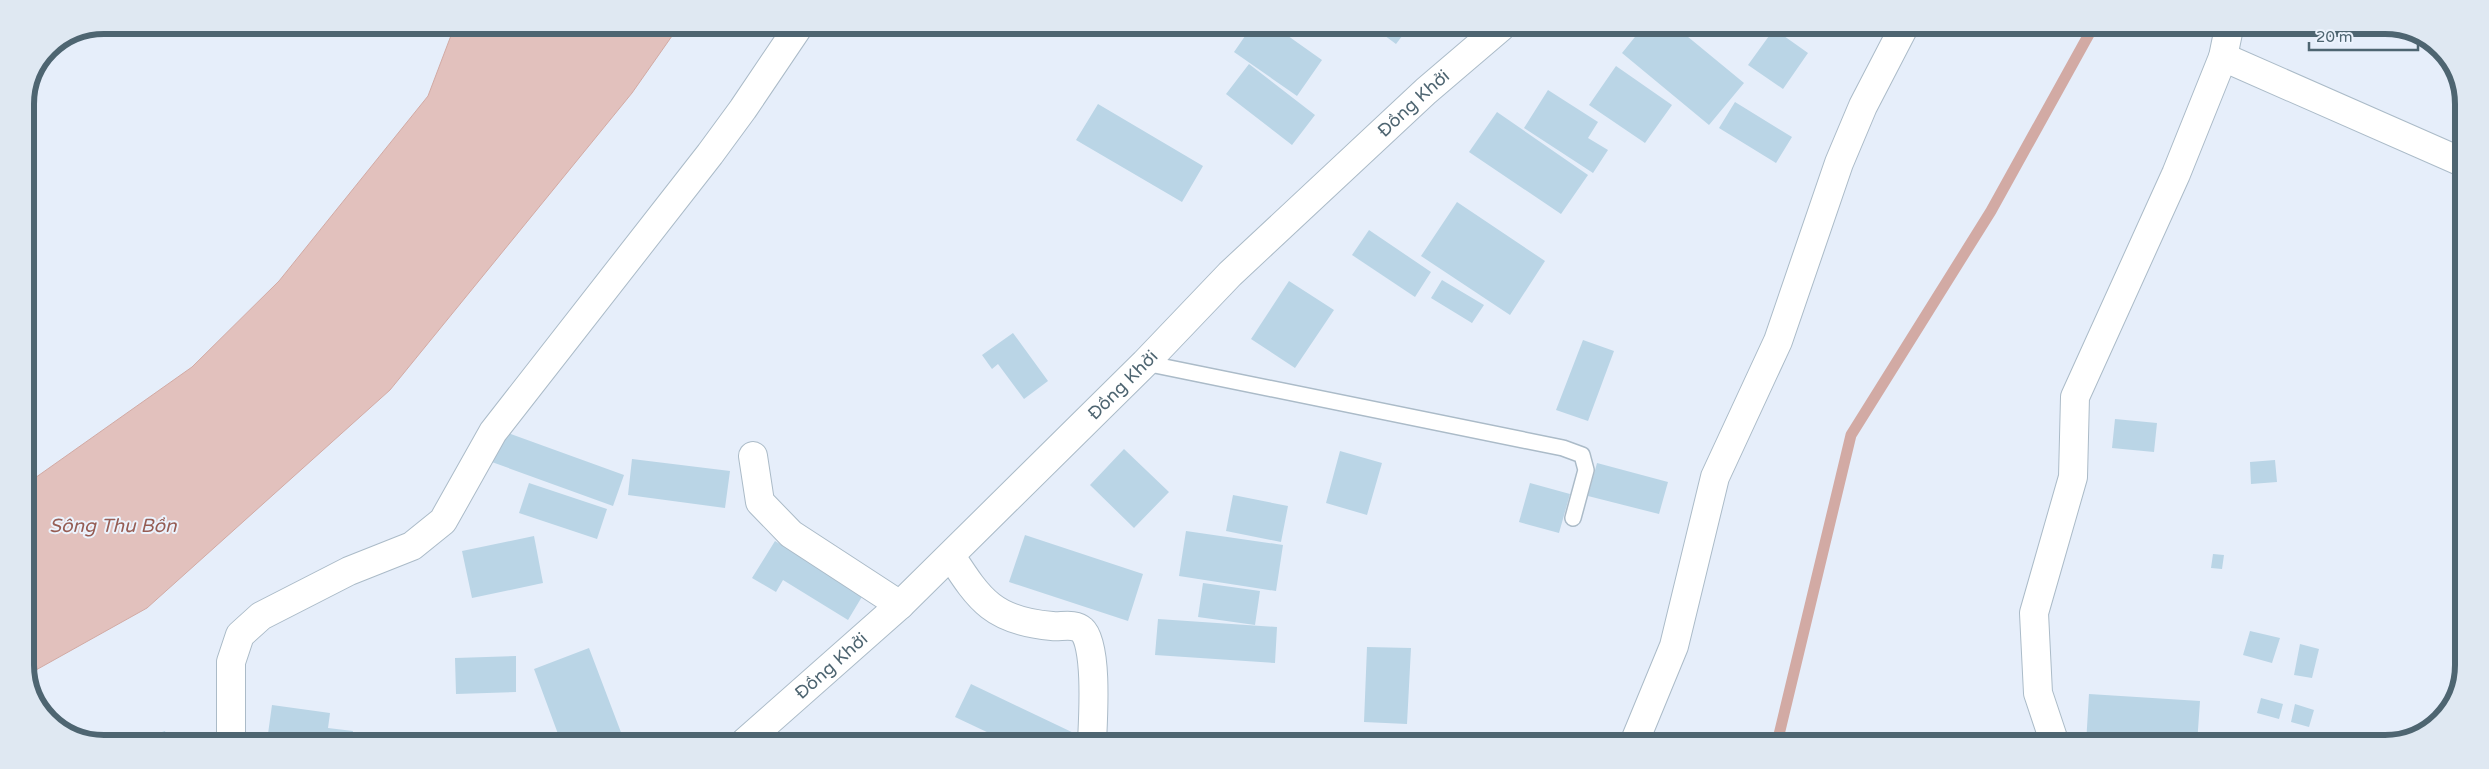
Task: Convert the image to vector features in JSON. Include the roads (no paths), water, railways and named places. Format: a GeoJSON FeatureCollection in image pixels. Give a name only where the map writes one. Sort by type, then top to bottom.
{"type":"FeatureCollection","features":[{"type":"Feature","properties":{"kind":"street"},"geometry":{"type":"LineString","coordinates":[[230,735],[231,662],[240,635],[261,616],[349,571],[412,546],[442,521],[493,432],[710,154],[794,34]]}},
{"type":"Feature","properties":{"kind":"street","name":"Đồng Khởi"},"geometry":{"type":"LineString","coordinates":[[753,735],[900,605],[1144,363],[1230,274],[1419,98],[1493,34]]}},
{"type":"Feature","properties":{"kind":"street"},"geometry":{"type":"LineString","coordinates":[[1637,735],[1674,646],[1715,477],[1778,341],[1840,163],[1863,106],[1900,34]]}},
{"type":"Feature","properties":{"kind":"street"},"geometry":{"type":"LineString","coordinates":[[2052,735],[2038,693],[2034,613],[2073,478],[2075,397],[2176,174],[2223,57],[2228,34]]}},
{"type":"Feature","properties":{"kind":"street"},"geometry":{"type":"LineString","coordinates":[[2223,57],[2455,159]]}},
{"type":"Feature","properties":{"kind":"street"},"geometry":{"type":"LineString","coordinates":[[753,456],[760,502],[791,534],[900,605]]}},
{"type":"Feature","properties":{"kind":"street"},"geometry":{"type":"LineString","coordinates":[[951,556],[972,589],[992,608],[1018,619],[1052,626],[1078,627],[1082,630],[1088,638],[1092,665],[1092,735]]}},
{"type":"Feature","properties":{"kind":"lane"},"geometry":{"type":"LineString","coordinates":[[1144,363],[1563,448],[1582,455],[1586,470],[1573,518]]}},
{"type":"Feature","properties":{"kind":"water","name":"Sông Thu Bồn"},"geometry":{"type":"Polygon","coordinates":[[[452,34],[673,34],[632,93],[390,390],[147,608],[34,671],[34,479],[192,367],[279,281],[428,96],[452,34]]]}},
{"type":"Feature","properties":{"kind":"waterway"},"geometry":{"type":"LineString","coordinates":[[1779,735],[1851,435],[1991,211],[2089,34]]}}]}
